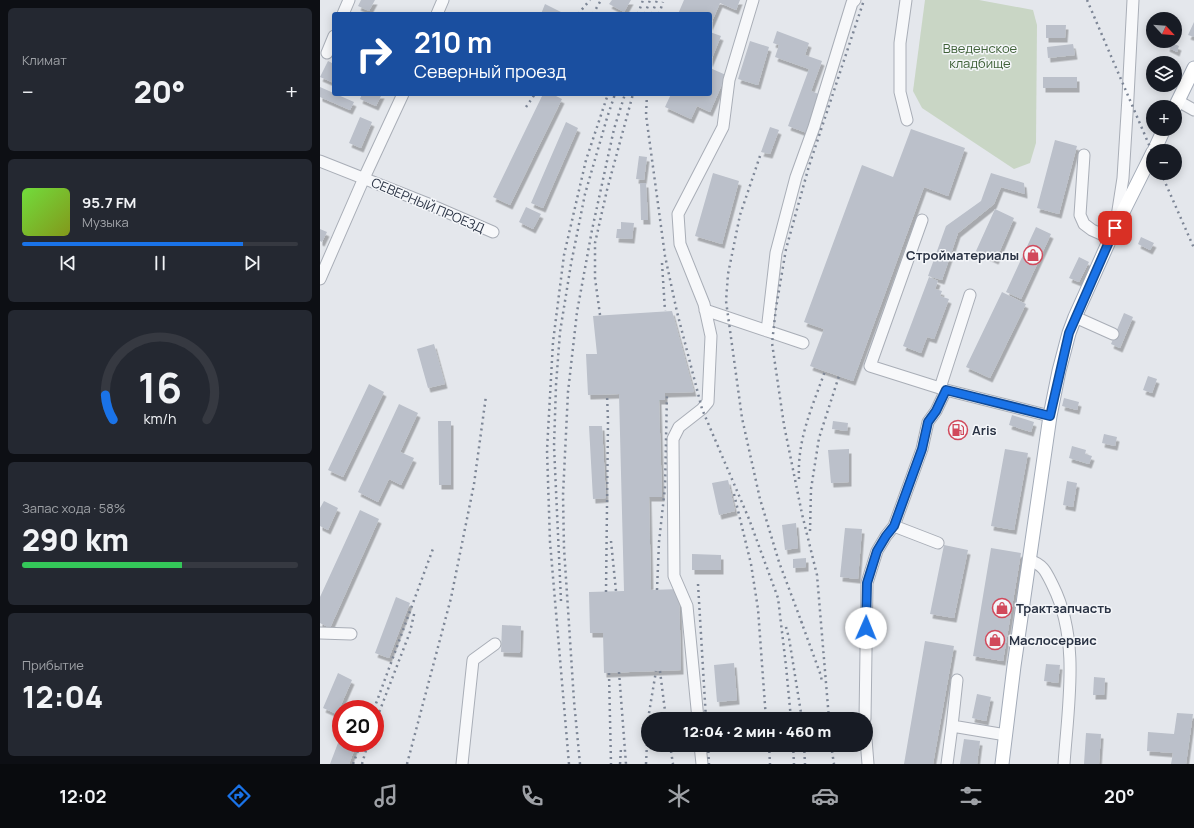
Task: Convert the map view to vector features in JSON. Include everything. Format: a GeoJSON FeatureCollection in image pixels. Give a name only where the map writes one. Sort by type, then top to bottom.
{"type":"FeatureCollection","features":[{"type":"Feature","properties":{"kind":"main road"},"geometry":{"type":"LineString","coordinates":[[1178,100],[1194,68]]}},
{"type":"Feature","properties":{"kind":"main road"},"geometry":{"type":"LineString","coordinates":[[1002,764],[1014,666],[1050,416],[1067,340],[1075,317],[1102,255],[1146,166]]}},
{"type":"Feature","properties":{"kind":"street"},"geometry":{"type":"LineString","coordinates":[[344,12],[349,0]]}},
{"type":"Feature","properties":{"kind":"street"},"geometry":{"type":"LineString","coordinates":[[438,12],[443,0]]}},
{"type":"Feature","properties":{"kind":"street"},"geometry":{"type":"LineString","coordinates":[[697,712],[688,606],[674,576],[673,439],[679,427],[702,409],[708,402],[711,336],[704,304],[680,244],[678,214],[723,127],[729,80],[753,0]]}},
{"type":"Feature","properties":{"kind":"street"},"geometry":{"type":"LineString","coordinates":[[767,331],[776,253],[796,177],[814,127],[852,3],[855,0]]}},
{"type":"Feature","properties":{"kind":"street"},"geometry":{"type":"LineString","coordinates":[[906,0],[900,43],[900,92],[907,120]]}},
{"type":"Feature","properties":{"kind":"street"},"geometry":{"type":"LineString","coordinates":[[1084,155],[1080,215],[1084,224],[1092,230],[1112,233],[1123,170],[1133,0]]}},
{"type":"Feature","properties":{"kind":"street"},"geometry":{"type":"LineString","coordinates":[[327,53],[332,41]]}},
{"type":"Feature","properties":{"kind":"street"},"geometry":{"type":"LineString","coordinates":[[320,279],[402,96]]}},
{"type":"Feature","properties":{"kind":"street"},"geometry":{"type":"LineString","coordinates":[[1182,106],[1194,110]]}},
{"type":"Feature","properties":{"kind":"street","name":"СЕВЕРНЫЙ ПРОЕЗД"},"geometry":{"type":"LineString","coordinates":[[320,161],[492,232]]}},
{"type":"Feature","properties":{"kind":"street"},"geometry":{"type":"LineString","coordinates":[[922,220],[870,366],[943,389],[1050,416]]}},
{"type":"Feature","properties":{"kind":"street"},"geometry":{"type":"LineString","coordinates":[[865,712],[867,583],[877,551],[894,526],[922,449],[928,422],[936,411],[970,295]]}},
{"type":"Feature","properties":{"kind":"street"},"geometry":{"type":"LineString","coordinates":[[705,310],[803,343]]}},
{"type":"Feature","properties":{"kind":"street"},"geometry":{"type":"LineString","coordinates":[[1075,317],[1113,334]]}},
{"type":"Feature","properties":{"kind":"street"},"geometry":{"type":"LineString","coordinates":[[894,526],[938,543]]}},
{"type":"Feature","properties":{"kind":"street"},"geometry":{"type":"LineString","coordinates":[[1029,560],[1044,568],[1060,600],[1068,632],[1070,667],[1064,764]]}},
{"type":"Feature","properties":{"kind":"street"},"geometry":{"type":"LineString","coordinates":[[320,633],[351,634]]}},
{"type":"Feature","properties":{"kind":"street"},"geometry":{"type":"LineString","coordinates":[[462,764],[473,660],[495,644]]}},
{"type":"Feature","properties":{"kind":"street"},"geometry":{"type":"LineString","coordinates":[[947,764],[957,680]]}},
{"type":"Feature","properties":{"kind":"street"},"geometry":{"type":"LineString","coordinates":[[952,726],[1006,735]]}},
{"type":"Feature","properties":{"kind":"street"},"geometry":{"type":"LineString","coordinates":[[701,752],[702,763]]}},
{"type":"Feature","properties":{"kind":"street"},"geometry":{"type":"LineString","coordinates":[[867,752],[868,764]]}},
{"type":"Feature","properties":{"kind":"green space","name":"Введенское кладбище"},"geometry":{"type":"Polygon","coordinates":[[[925,0],[979,0],[1033,10],[1037,25],[1036,143],[1030,163],[1014,169],[922,108],[913,91],[925,0]]]}},
{"type":"Feature","properties":{"kind":"building"},"geometry":{"type":"Polygon","coordinates":[[[361,0],[375,0],[369,11],[358,6],[361,0]]]}},
{"type":"Feature","properties":{"kind":"building"},"geometry":{"type":"Polygon","coordinates":[[[612,0],[631,0],[624,12],[609,4],[612,0]]]}},
{"type":"Feature","properties":{"kind":"building"},"geometry":{"type":"Polygon","coordinates":[[[684,0],[740,0],[736,10],[720,3],[712,21],[712,12],[679,12],[684,0]]]}},
{"type":"Feature","properties":{"kind":"building"},"geometry":{"type":"Polygon","coordinates":[[[545,4],[561,12],[542,12],[545,4]]]}},
{"type":"Feature","properties":{"kind":"building"},"geometry":{"type":"Polygon","coordinates":[[[1194,22],[1194,37],[1188,35],[1194,22]]]}},
{"type":"Feature","properties":{"kind":"building"},"geometry":{"type":"Polygon","coordinates":[[[1046,25],[1066,25],[1065,38],[1046,38],[1046,25]]]}},
{"type":"Feature","properties":{"kind":"building"},"geometry":{"type":"Polygon","coordinates":[[[777,31],[809,43],[805,55],[822,61],[811,91],[821,95],[807,133],[788,126],[809,69],[775,57],[779,45],[773,43],[777,31]]]}},
{"type":"Feature","properties":{"kind":"building"},"geometry":{"type":"Polygon","coordinates":[[[712,33],[721,36],[712,58],[712,33]]]}},
{"type":"Feature","properties":{"kind":"building"},"geometry":{"type":"Polygon","coordinates":[[[750,41],[769,47],[758,85],[738,79],[750,41]]]}},
{"type":"Feature","properties":{"kind":"building"},"geometry":{"type":"Polygon","coordinates":[[[1073,44],[1075,55],[1048,58],[1047,47],[1073,44]]]}},
{"type":"Feature","properties":{"kind":"building"},"geometry":{"type":"Polygon","coordinates":[[[1169,48],[1178,48],[1177,52],[1169,48]]]}},
{"type":"Feature","properties":{"kind":"building"},"geometry":{"type":"Polygon","coordinates":[[[328,61],[332,63],[332,82],[320,77],[328,61]]]}},
{"type":"Feature","properties":{"kind":"building"},"geometry":{"type":"Polygon","coordinates":[[[712,69],[726,75],[710,112],[697,106],[691,119],[665,107],[670,96],[712,96],[712,69]]]}},
{"type":"Feature","properties":{"kind":"building"},"geometry":{"type":"Polygon","coordinates":[[[1043,77],[1077,77],[1077,88],[1043,88],[1043,77]]]}},
{"type":"Feature","properties":{"kind":"building"},"geometry":{"type":"Polygon","coordinates":[[[320,87],[332,92],[332,96],[340,96],[354,102],[350,110],[320,97],[320,87]]]}},
{"type":"Feature","properties":{"kind":"building"},"geometry":{"type":"Polygon","coordinates":[[[361,96],[381,96],[376,106],[360,99],[361,96]]]}},
{"type":"Feature","properties":{"kind":"building"},"geometry":{"type":"Polygon","coordinates":[[[542,96],[556,96],[562,99],[510,205],[493,197],[542,96]]]}},
{"type":"Feature","properties":{"kind":"building"},"geometry":{"type":"Polygon","coordinates":[[[360,117],[372,122],[361,148],[349,143],[360,117]]]}},
{"type":"Feature","properties":{"kind":"building"},"geometry":{"type":"Polygon","coordinates":[[[566,122],[578,128],[543,208],[531,203],[566,122]]]}},
{"type":"Feature","properties":{"kind":"building"},"geometry":{"type":"Polygon","coordinates":[[[770,127],[779,130],[770,154],[761,152],[770,127]]]}},
{"type":"Feature","properties":{"kind":"building"},"geometry":{"type":"Polygon","coordinates":[[[911,129],[965,148],[948,196],[924,187],[853,381],[810,366],[824,329],[804,322],[862,165],[893,177],[911,129]]]}},
{"type":"Feature","properties":{"kind":"building"},"geometry":{"type":"Polygon","coordinates":[[[1055,140],[1077,146],[1059,214],[1037,208],[1055,140]]]}},
{"type":"Feature","properties":{"kind":"building"},"geometry":{"type":"Polygon","coordinates":[[[639,156],[647,157],[644,180],[636,179],[639,156]]]}},
{"type":"Feature","properties":{"kind":"building"},"geometry":{"type":"Polygon","coordinates":[[[713,173],[739,181],[722,244],[695,236],[713,173]]]}},
{"type":"Feature","properties":{"kind":"building"},"geometry":{"type":"Polygon","coordinates":[[[991,173],[1024,183],[1025,194],[1001,187],[994,204],[958,233],[942,280],[928,276],[946,226],[981,201],[991,173]]]}},
{"type":"Feature","properties":{"kind":"building"},"geometry":{"type":"Polygon","coordinates":[[[640,183],[646,183],[648,220],[641,220],[640,183]]]}},
{"type":"Feature","properties":{"kind":"building"},"geometry":{"type":"Polygon","coordinates":[[[526,207],[541,214],[533,229],[519,222],[526,207]]]}},
{"type":"Feature","properties":{"kind":"building"},"geometry":{"type":"Polygon","coordinates":[[[995,209],[1014,218],[996,260],[976,251],[995,209]]]}},
{"type":"Feature","properties":{"kind":"building"},"geometry":{"type":"Polygon","coordinates":[[[621,222],[634,223],[632,239],[616,238],[617,229],[621,229],[621,222]]]}},
{"type":"Feature","properties":{"kind":"building"},"geometry":{"type":"Polygon","coordinates":[[[1036,227],[1051,234],[1021,299],[1006,292],[1036,227]]]}},
{"type":"Feature","properties":{"kind":"building"},"geometry":{"type":"Polygon","coordinates":[[[320,229],[327,232],[322,242],[320,241],[320,229]]]}},
{"type":"Feature","properties":{"kind":"building"},"geometry":{"type":"Polygon","coordinates":[[[1141,237],[1154,243],[1150,250],[1138,244],[1141,237]]]}},
{"type":"Feature","properties":{"kind":"building"},"geometry":{"type":"Polygon","coordinates":[[[1079,257],[1089,262],[1079,282],[1069,278],[1079,257]]]}},
{"type":"Feature","properties":{"kind":"building"},"geometry":{"type":"Polygon","coordinates":[[[929,277],[938,281],[935,289],[942,291],[940,296],[949,299],[934,339],[927,337],[921,353],[903,346],[929,277]]]}},
{"type":"Feature","properties":{"kind":"building"},"geometry":{"type":"Polygon","coordinates":[[[1002,292],[1026,304],[990,378],[966,367],[1002,292]]]}},
{"type":"Feature","properties":{"kind":"building"},"geometry":{"type":"Polygon","coordinates":[[[672,311],[694,392],[665,393],[665,400],[659,400],[662,497],[649,497],[651,590],[679,589],[681,670],[604,673],[603,633],[590,633],[589,592],[624,591],[619,394],[588,395],[586,354],[597,354],[593,316],[672,311]]]}},
{"type":"Feature","properties":{"kind":"building"},"geometry":{"type":"Polygon","coordinates":[[[1124,313],[1133,317],[1120,348],[1111,344],[1124,313]]]}},
{"type":"Feature","properties":{"kind":"building"},"geometry":{"type":"Polygon","coordinates":[[[434,344],[445,384],[428,388],[417,349],[434,344]]]}},
{"type":"Feature","properties":{"kind":"building"},"geometry":{"type":"Polygon","coordinates":[[[1148,376],[1157,379],[1152,393],[1143,390],[1148,376]]]}},
{"type":"Feature","properties":{"kind":"building"},"geometry":{"type":"Polygon","coordinates":[[[369,384],[384,392],[343,477],[328,470],[369,384]]]}},
{"type":"Feature","properties":{"kind":"building"},"geometry":{"type":"Polygon","coordinates":[[[1064,398],[1079,402],[1077,410],[1062,406],[1064,398]]]}},
{"type":"Feature","properties":{"kind":"building"},"geometry":{"type":"Polygon","coordinates":[[[399,404],[418,413],[400,452],[414,458],[401,485],[389,479],[378,502],[358,492],[399,404]]]}},
{"type":"Feature","properties":{"kind":"building"},"geometry":{"type":"Polygon","coordinates":[[[1012,415],[1034,422],[1031,432],[1009,425],[1012,415]]]}},
{"type":"Feature","properties":{"kind":"building"},"geometry":{"type":"Polygon","coordinates":[[[438,421],[451,421],[451,485],[439,485],[438,421]]]}},
{"type":"Feature","properties":{"kind":"building"},"geometry":{"type":"Polygon","coordinates":[[[833,421],[848,423],[847,431],[832,429],[833,421]]]}},
{"type":"Feature","properties":{"kind":"building"},"geometry":{"type":"Polygon","coordinates":[[[589,426],[602,426],[606,498],[593,499],[589,426]]]}},
{"type":"Feature","properties":{"kind":"building"},"geometry":{"type":"Polygon","coordinates":[[[1104,434],[1117,437],[1115,446],[1102,443],[1104,434]]]}},
{"type":"Feature","properties":{"kind":"building"},"geometry":{"type":"Polygon","coordinates":[[[1072,446],[1086,450],[1085,454],[1092,456],[1089,464],[1069,458],[1072,446]]]}},
{"type":"Feature","properties":{"kind":"building"},"geometry":{"type":"Polygon","coordinates":[[[849,449],[849,482],[831,483],[828,450],[849,449]]]}},
{"type":"Feature","properties":{"kind":"building"},"geometry":{"type":"Polygon","coordinates":[[[1005,449],[1028,453],[1014,530],[991,526],[1005,449]]]}},
{"type":"Feature","properties":{"kind":"building"},"geometry":{"type":"Polygon","coordinates":[[[728,480],[735,511],[719,515],[712,483],[728,480]]]}},
{"type":"Feature","properties":{"kind":"building"},"geometry":{"type":"Polygon","coordinates":[[[1067,481],[1077,483],[1073,507],[1063,505],[1067,481]]]}},
{"type":"Feature","properties":{"kind":"building"},"geometry":{"type":"Polygon","coordinates":[[[324,501],[338,508],[328,530],[320,526],[320,508],[324,501]]]}},
{"type":"Feature","properties":{"kind":"building"},"geometry":{"type":"Polygon","coordinates":[[[360,510],[379,519],[330,628],[320,623],[320,597],[360,510]]]}},
{"type":"Feature","properties":{"kind":"building"},"geometry":{"type":"Polygon","coordinates":[[[796,523],[798,548],[785,550],[782,525],[796,523]]]}},
{"type":"Feature","properties":{"kind":"building"},"geometry":{"type":"Polygon","coordinates":[[[845,528],[862,529],[858,579],[840,577],[845,528]]]}},
{"type":"Feature","properties":{"kind":"building"},"geometry":{"type":"Polygon","coordinates":[[[944,545],[968,550],[954,618],[930,614],[944,545]]]}},
{"type":"Feature","properties":{"kind":"building"},"geometry":{"type":"Polygon","coordinates":[[[991,548],[1021,553],[1003,661],[973,656],[991,548]]]}},
{"type":"Feature","properties":{"kind":"building"},"geometry":{"type":"Polygon","coordinates":[[[692,554],[721,555],[721,570],[692,570],[692,554]]]}},
{"type":"Feature","properties":{"kind":"building"},"geometry":{"type":"Polygon","coordinates":[[[806,558],[806,567],[793,568],[793,559],[806,558]]]}},
{"type":"Feature","properties":{"kind":"building"},"geometry":{"type":"Polygon","coordinates":[[[396,597],[410,603],[389,658],[375,653],[396,597]]]}},
{"type":"Feature","properties":{"kind":"building"},"geometry":{"type":"Polygon","coordinates":[[[502,625],[521,626],[520,653],[501,652],[502,625]]]}},
{"type":"Feature","properties":{"kind":"building"},"geometry":{"type":"Polygon","coordinates":[[[925,641],[954,646],[933,764],[904,764],[925,641]]]}},
{"type":"Feature","properties":{"kind":"building"},"geometry":{"type":"Polygon","coordinates":[[[734,663],[737,700],[717,702],[714,665],[734,663]]]}},
{"type":"Feature","properties":{"kind":"building"},"geometry":{"type":"Polygon","coordinates":[[[1046,664],[1060,665],[1058,683],[1044,681],[1046,664]]]}},
{"type":"Feature","properties":{"kind":"building"},"geometry":{"type":"Polygon","coordinates":[[[338,673],[352,680],[343,700],[332,700],[332,712],[323,708],[338,673]]]}},
{"type":"Feature","properties":{"kind":"building"},"geometry":{"type":"Polygon","coordinates":[[[1094,677],[1105,678],[1104,695],[1093,695],[1094,677]]]}},
{"type":"Feature","properties":{"kind":"building"},"geometry":{"type":"Polygon","coordinates":[[[977,694],[991,697],[986,721],[972,718],[977,694]]]}},
{"type":"Feature","properties":{"kind":"building"},"geometry":{"type":"Polygon","coordinates":[[[1177,713],[1193,714],[1186,764],[1171,764],[1173,753],[1147,751],[1148,732],[1174,734],[1177,713]]]}},
{"type":"Feature","properties":{"kind":"building"},"geometry":{"type":"Polygon","coordinates":[[[1086,733],[1101,734],[1099,764],[1084,764],[1086,733]]]}},
{"type":"Feature","properties":{"kind":"building"},"geometry":{"type":"Polygon","coordinates":[[[964,739],[980,741],[977,764],[960,764],[964,739]]]}},
{"type":"Feature","properties":{"kind":"building"},"geometry":{"type":"Polygon","coordinates":[[[335,752],[354,752],[349,764],[330,764],[335,752]]]}},
{"type":"Feature","properties":{"kind":"railway"},"geometry":{"type":"LineString","coordinates":[[580,12],[590,0]]}},
{"type":"Feature","properties":{"kind":"railway"},"geometry":{"type":"LineString","coordinates":[[594,12],[601,0]]}},
{"type":"Feature","properties":{"kind":"railway"},"geometry":{"type":"LineString","coordinates":[[639,12],[643,0]]}},
{"type":"Feature","properties":{"kind":"railway"},"geometry":{"type":"LineString","coordinates":[[646,12],[650,0]]}},
{"type":"Feature","properties":{"kind":"railway"},"geometry":{"type":"LineString","coordinates":[[653,12],[657,0]]}},
{"type":"Feature","properties":{"kind":"railway"},"geometry":{"type":"LineString","coordinates":[[828,712],[817,575],[802,514],[784,425],[772,343],[786,249],[809,166],[864,0]]}},
{"type":"Feature","properties":{"kind":"railway"},"geometry":{"type":"LineString","coordinates":[[1087,0],[1149,144]]}},
{"type":"Feature","properties":{"kind":"railway"},"geometry":{"type":"LineString","coordinates":[[660,12],[663,2]]}},
{"type":"Feature","properties":{"kind":"railway"},"geometry":{"type":"LineString","coordinates":[[526,107],[534,96]]}},
{"type":"Feature","properties":{"kind":"railway"},"geometry":{"type":"LineString","coordinates":[[569,764],[550,542],[547,450],[553,342],[564,255],[586,160],[607,96]]}},
{"type":"Feature","properties":{"kind":"railway"},"geometry":{"type":"LineString","coordinates":[[561,601],[554,446],[556,385],[560,332],[571,264],[585,194],[614,96]]}},
{"type":"Feature","properties":{"kind":"railway"},"geometry":{"type":"LineString","coordinates":[[580,764],[574,701],[564,548],[563,495],[568,392],[577,312],[592,230],[614,129],[624,96]]}},
{"type":"Feature","properties":{"kind":"railway"},"geometry":{"type":"LineString","coordinates":[[600,315],[595,278],[595,243],[607,190],[632,96]]}},
{"type":"Feature","properties":{"kind":"railway"},"geometry":{"type":"LineString","coordinates":[[647,96],[646,115],[665,256],[677,312],[702,409],[749,519],[778,598],[790,712]]}},
{"type":"Feature","properties":{"kind":"railway"},"geometry":{"type":"LineString","coordinates":[[760,156],[740,215],[728,274],[726,301],[742,418],[760,499],[779,562],[803,626]]}},
{"type":"Feature","properties":{"kind":"railway"},"geometry":{"type":"LineString","coordinates":[[1164,180],[1194,248]]}},
{"type":"Feature","properties":{"kind":"railway"},"geometry":{"type":"LineString","coordinates":[[662,263],[665,311]]}},
{"type":"Feature","properties":{"kind":"railway"},"geometry":{"type":"LineString","coordinates":[[799,479],[800,450],[806,424],[825,371]]}},
{"type":"Feature","properties":{"kind":"railway"},"geometry":{"type":"LineString","coordinates":[[810,531],[811,489],[819,438],[839,376]]}},
{"type":"Feature","properties":{"kind":"railway"},"geometry":{"type":"LineString","coordinates":[[657,590],[659,542],[665,487],[667,393]]}},
{"type":"Feature","properties":{"kind":"railway"},"geometry":{"type":"LineString","coordinates":[[606,592],[607,394]]}},
{"type":"Feature","properties":{"kind":"railway"},"geometry":{"type":"LineString","coordinates":[[407,764],[451,598],[474,484],[486,396]]}},
{"type":"Feature","properties":{"kind":"railway"},"geometry":{"type":"LineString","coordinates":[[734,494],[751,564],[758,609],[765,712]]}},
{"type":"Feature","properties":{"kind":"railway"},"geometry":{"type":"LineString","coordinates":[[611,541],[616,591]]}},
{"type":"Feature","properties":{"kind":"railway"},"geometry":{"type":"LineString","coordinates":[[377,700],[434,546]]}},
{"type":"Feature","properties":{"kind":"railway"},"geometry":{"type":"LineString","coordinates":[[698,584],[706,712]]}},
{"type":"Feature","properties":{"kind":"railway"},"geometry":{"type":"LineString","coordinates":[[384,700],[410,632],[415,610]]}},
{"type":"Feature","properties":{"kind":"railway"},"geometry":{"type":"LineString","coordinates":[[801,621],[822,681]]}},
{"type":"Feature","properties":{"kind":"railway"},"geometry":{"type":"LineString","coordinates":[[786,627],[801,712]]}},
{"type":"Feature","properties":{"kind":"railway"},"geometry":{"type":"LineString","coordinates":[[649,712],[656,671]]}},
{"type":"Feature","properties":{"kind":"railway"},"geometry":{"type":"LineString","coordinates":[[660,671],[665,712]]}},
{"type":"Feature","properties":{"kind":"railway"},"geometry":{"type":"LineString","coordinates":[[619,672],[626,764]]}},
{"type":"Feature","properties":{"kind":"railway"},"geometry":{"type":"LineString","coordinates":[[609,673],[611,764]]}},
{"type":"Feature","properties":{"kind":"railway"},"geometry":{"type":"LineString","coordinates":[[620,764],[621,748]]}},
{"type":"Feature","properties":{"kind":"railway"},"geometry":{"type":"LineString","coordinates":[[353,764],[358,752]]}},
{"type":"Feature","properties":{"kind":"railway"},"geometry":{"type":"LineString","coordinates":[[362,764],[365,752]]}},
{"type":"Feature","properties":{"kind":"railway"},"geometry":{"type":"LineString","coordinates":[[646,764],[647,752]]}},
{"type":"Feature","properties":{"kind":"railway"},"geometry":{"type":"LineString","coordinates":[[671,752],[673,764]]}},
{"type":"Feature","properties":{"kind":"railway"},"geometry":{"type":"LineString","coordinates":[[708,752],[709,764]]}},
{"type":"Feature","properties":{"kind":"railway"},"geometry":{"type":"LineString","coordinates":[[769,752],[770,764]]}},
{"type":"Feature","properties":{"kind":"railway"},"geometry":{"type":"LineString","coordinates":[[793,752],[794,764]]}},
{"type":"Feature","properties":{"kind":"railway"},"geometry":{"type":"LineString","coordinates":[[804,752],[805,764]]}},
{"type":"Feature","properties":{"kind":"railway"},"geometry":{"type":"LineString","coordinates":[[832,752],[834,764]]}},
{"type":"Feature","properties":{"kind":"place","name":"Стройматериалы"},"geometry":{"type":"Point","coordinates":[1033,255]}},
{"type":"Feature","properties":{"kind":"place","name":"Aris"},"geometry":{"type":"Point","coordinates":[958,430]}},
{"type":"Feature","properties":{"kind":"place","name":"Трактзапчасть"},"geometry":{"type":"Point","coordinates":[1002,608]}},
{"type":"Feature","properties":{"kind":"place","name":"Маслосервис"},"geometry":{"type":"Point","coordinates":[995,640]}},
{"type":"Feature","properties":{"kind":"route"},"geometry":{"type":"LineString","coordinates":[[866,628],[867,583],[877,551],[894,526],[922,449],[928,422],[936,411],[946,390],[1050,416],[1069,333],[1115,228]]}}]}
